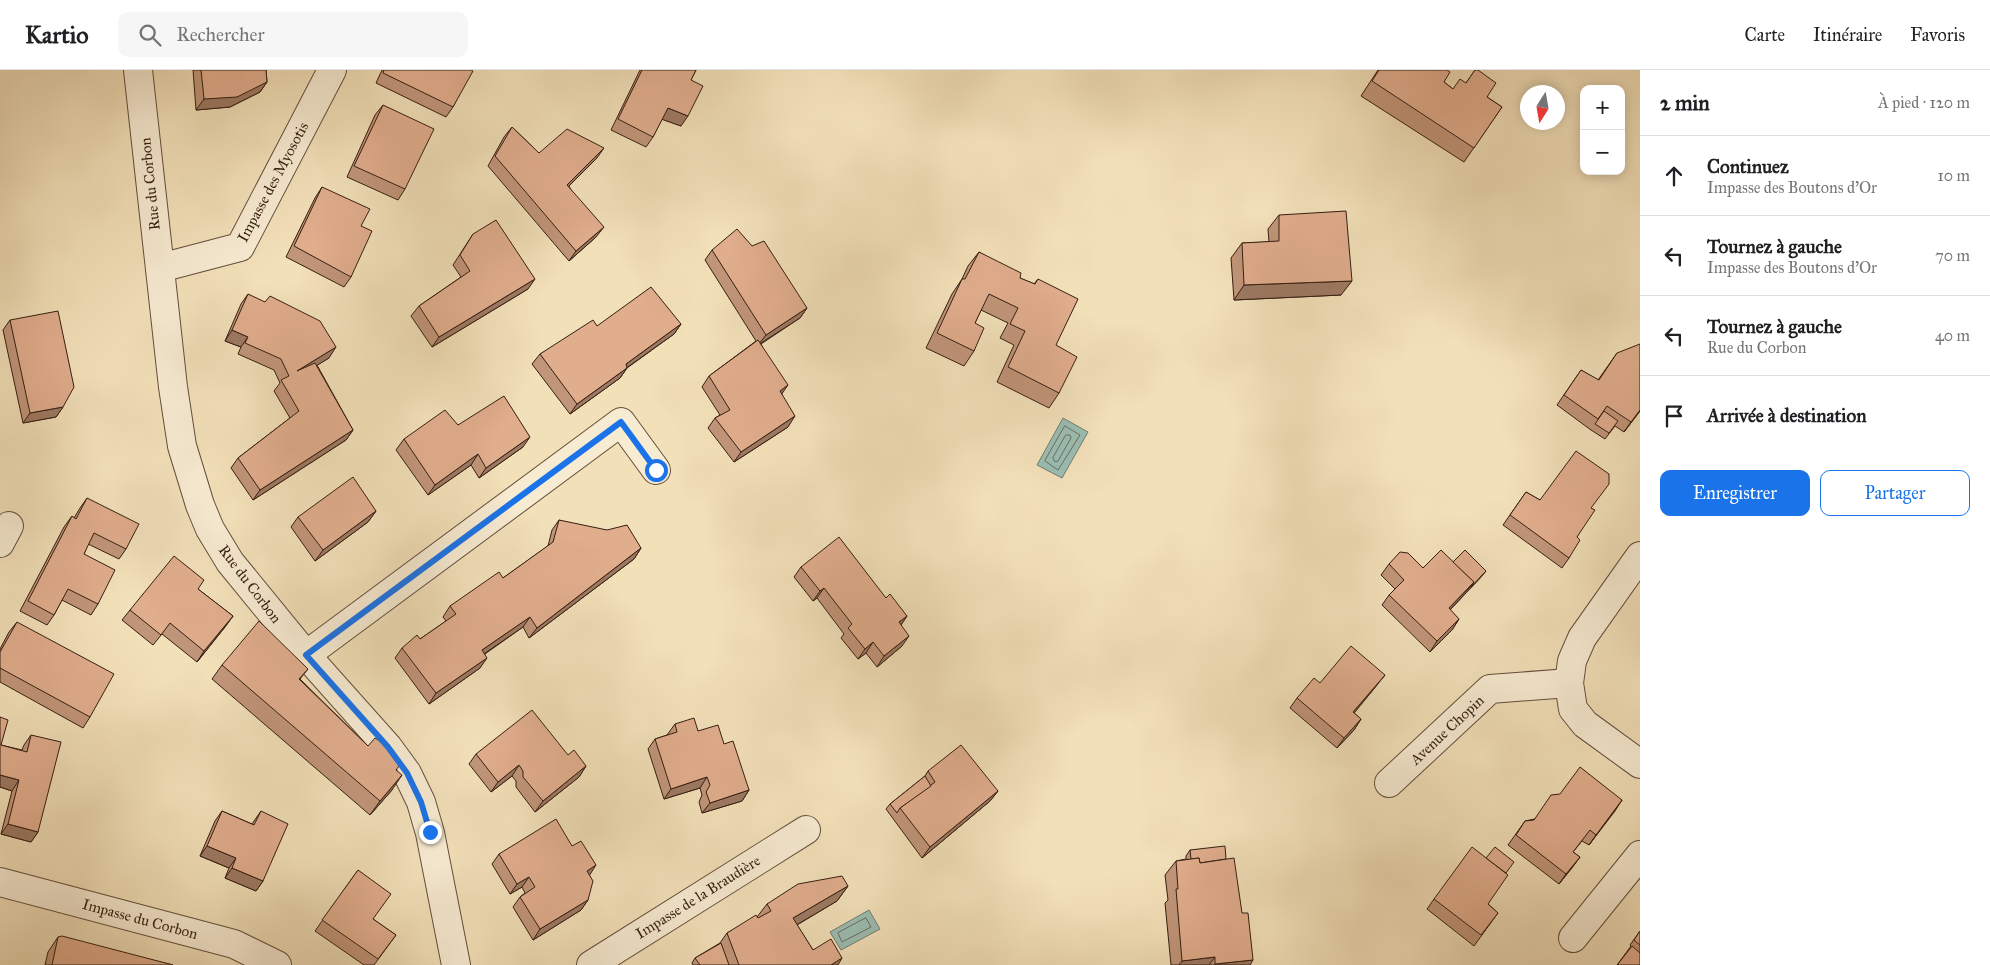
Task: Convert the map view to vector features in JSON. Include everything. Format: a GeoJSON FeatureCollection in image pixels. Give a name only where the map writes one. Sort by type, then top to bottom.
{"type":"FeatureCollection","features":[{"type":"Feature","properties":{"kind":"street","name":"Rue du Corbon"},"geometry":{"type":"LineString","coordinates":[[138,70],[173,387],[182,446],[200,505],[210,529],[230,562],[306,655],[388,747],[407,773],[418,795],[430,832],[456,965]]}},
{"type":"Feature","properties":{"kind":"street","name":"Impasse des Myosotis"},"geometry":{"type":"LineString","coordinates":[[160,268],[240,246],[332,70]]}},
{"type":"Feature","properties":{"kind":"street"},"geometry":{"type":"LineString","coordinates":[[306,655],[621,422],[656,470]]}},
{"type":"Feature","properties":{"kind":"street"},"geometry":{"type":"LineString","coordinates":[[1640,556],[1582,638],[1572,661],[1568,683],[1573,709],[1585,724],[1640,764]]}},
{"type":"Feature","properties":{"kind":"street","name":"Avenue Chopin"},"geometry":{"type":"LineString","coordinates":[[1390,783],[1490,689],[1568,683]]}},
{"type":"Feature","properties":{"kind":"street","name":"Impasse de la Braudière"},"geometry":{"type":"LineString","coordinates":[[591,965],[806,830]]}},
{"type":"Feature","properties":{"kind":"street"},"geometry":{"type":"LineString","coordinates":[[1573,938],[1640,856]]}},
{"type":"Feature","properties":{"kind":"street","name":"Impasse du Corbon"},"geometry":{"type":"LineString","coordinates":[[0,882],[234,944],[277,965]]}},
{"type":"Feature","properties":{"kind":"water"},"geometry":{"type":"Polygon","coordinates":[[[1063,418],[1088,432],[1062,478],[1037,465],[1063,418]]]}},
{"type":"Feature","properties":{"kind":"water"},"geometry":{"type":"Polygon","coordinates":[[[869,910],[880,929],[841,950],[830,932],[869,910]]]}},
{"type":"Feature","properties":{"kind":"building"},"geometry":{"type":"Polygon","coordinates":[[[201,70],[266,70],[267,82],[237,97],[204,99],[201,70]]]}},
{"type":"Feature","properties":{"kind":"building"},"geometry":{"type":"Polygon","coordinates":[[[384,70],[473,71],[453,107],[383,73],[384,70]]]}},
{"type":"Feature","properties":{"kind":"building"},"geometry":{"type":"Polygon","coordinates":[[[642,70],[696,70],[691,80],[703,86],[688,116],[668,108],[653,137],[618,119],[642,70]]]}},
{"type":"Feature","properties":{"kind":"building"},"geometry":{"type":"Polygon","coordinates":[[[1379,70],[1447,70],[1450,72],[1444,82],[1453,89],[1460,79],[1466,83],[1475,70],[1478,70],[1496,83],[1487,97],[1502,107],[1474,148],[1372,81],[1379,70]]]}},
{"type":"Feature","properties":{"kind":"building"},"geometry":{"type":"Polygon","coordinates":[[[383,105],[434,129],[405,189],[354,166],[383,105]]]}},
{"type":"Feature","properties":{"kind":"building"},"geometry":{"type":"Polygon","coordinates":[[[512,127],[539,153],[567,129],[604,148],[567,185],[604,227],[576,251],[495,156],[512,127]]]}},
{"type":"Feature","properties":{"kind":"building"},"geometry":{"type":"Polygon","coordinates":[[[322,187],[370,209],[361,226],[372,231],[351,277],[294,246],[322,187]]]}},
{"type":"Feature","properties":{"kind":"building"},"geometry":{"type":"Polygon","coordinates":[[[1346,211],[1352,281],[1244,285],[1242,243],[1279,241],[1279,215],[1346,211]]]}},
{"type":"Feature","properties":{"kind":"building"},"geometry":{"type":"Polygon","coordinates":[[[496,220],[535,279],[439,337],[419,306],[470,271],[460,255],[473,234],[496,220]]]}},
{"type":"Feature","properties":{"kind":"building"},"geometry":{"type":"Polygon","coordinates":[[[737,229],[752,246],[764,241],[807,308],[766,335],[712,250],[737,229]]]}},
{"type":"Feature","properties":{"kind":"building"},"geometry":{"type":"Polygon","coordinates":[[[979,252],[1021,273],[1020,278],[1035,284],[1038,279],[1078,299],[1056,345],[1077,357],[1059,393],[1008,367],[1025,331],[1010,324],[1018,308],[989,294],[975,323],[984,328],[974,351],[937,333],[962,279],[965,279],[979,252]]]}},
{"type":"Feature","properties":{"kind":"building"},"geometry":{"type":"Polygon","coordinates":[[[651,287],[681,324],[626,364],[627,368],[577,404],[540,354],[593,320],[597,326],[651,287]]]}},
{"type":"Feature","properties":{"kind":"building"},"geometry":{"type":"Polygon","coordinates":[[[248,294],[265,302],[270,296],[320,321],[336,347],[297,371],[315,363],[353,430],[260,490],[238,458],[299,411],[281,380],[289,376],[281,359],[245,343],[248,337],[232,330],[248,294]]]}},
{"type":"Feature","properties":{"kind":"building"},"geometry":{"type":"Polygon","coordinates":[[[58,311],[74,387],[63,407],[30,413],[10,320],[58,311]]]}},
{"type":"Feature","properties":{"kind":"building"},"geometry":{"type":"Polygon","coordinates":[[[758,340],[788,385],[780,391],[795,416],[741,452],[715,418],[730,410],[709,376],[758,340]]]}},
{"type":"Feature","properties":{"kind":"building"},"geometry":{"type":"Polygon","coordinates":[[[1640,344],[1640,410],[1631,422],[1607,406],[1598,419],[1564,395],[1581,370],[1599,380],[1617,353],[1640,344]]]}},
{"type":"Feature","properties":{"kind":"building"},"geometry":{"type":"Polygon","coordinates":[[[504,396],[530,437],[486,468],[478,454],[435,485],[404,439],[445,410],[458,425],[504,396]]]}},
{"type":"Feature","properties":{"kind":"building"},"geometry":{"type":"Polygon","coordinates":[[[1604,411],[1618,421],[1609,433],[1595,424],[1604,411]]]}},
{"type":"Feature","properties":{"kind":"building"},"geometry":{"type":"Polygon","coordinates":[[[1576,451],[1609,474],[1609,484],[1591,508],[1595,510],[1577,537],[1580,540],[1569,558],[1510,515],[1526,492],[1540,500],[1576,451]]]}},
{"type":"Feature","properties":{"kind":"building"},"geometry":{"type":"Polygon","coordinates":[[[353,477],[376,511],[323,550],[298,517],[353,477]]]}},
{"type":"Feature","properties":{"kind":"building"},"geometry":{"type":"Polygon","coordinates":[[[87,498],[139,524],[126,549],[94,533],[84,554],[115,570],[98,604],[68,589],[54,615],[28,601],[72,516],[76,519],[87,498]]]}},
{"type":"Feature","properties":{"kind":"building"},"geometry":{"type":"Polygon","coordinates":[[[559,520],[607,530],[627,525],[641,548],[537,628],[530,617],[482,650],[487,658],[436,693],[402,648],[417,635],[420,639],[456,614],[450,606],[499,572],[503,578],[553,542],[559,520]]]}},
{"type":"Feature","properties":{"kind":"building"},"geometry":{"type":"Polygon","coordinates":[[[839,537],[886,598],[890,594],[907,616],[899,622],[909,636],[884,656],[873,642],[865,649],[848,628],[852,624],[824,588],[820,591],[801,567],[839,537]]]}},
{"type":"Feature","properties":{"kind":"building"},"geometry":{"type":"Polygon","coordinates":[[[1441,550],[1474,582],[1449,608],[1459,619],[1437,641],[1389,595],[1404,580],[1389,564],[1400,552],[1408,553],[1423,568],[1441,550]]]}},
{"type":"Feature","properties":{"kind":"building"},"geometry":{"type":"Polygon","coordinates":[[[1465,550],[1486,571],[1471,587],[1474,582],[1453,562],[1465,550]]]}},
{"type":"Feature","properties":{"kind":"building"},"geometry":{"type":"Polygon","coordinates":[[[174,556],[204,580],[198,589],[233,616],[204,651],[170,623],[161,635],[130,610],[174,556]]]}},
{"type":"Feature","properties":{"kind":"building"},"geometry":{"type":"Polygon","coordinates":[[[259,621],[308,669],[299,679],[368,746],[375,738],[390,748],[388,751],[402,762],[396,770],[402,775],[380,801],[222,665],[259,621]]]}},
{"type":"Feature","properties":{"kind":"building"},"geometry":{"type":"Polygon","coordinates":[[[17,622],[114,674],[90,717],[0,668],[0,652],[17,622]]]}},
{"type":"Feature","properties":{"kind":"building"},"geometry":{"type":"Polygon","coordinates":[[[1351,646],[1385,675],[1353,712],[1361,719],[1344,738],[1297,698],[1314,678],[1320,683],[1351,646]]]}},
{"type":"Feature","properties":{"kind":"building"},"geometry":{"type":"Polygon","coordinates":[[[532,710],[568,755],[574,750],[586,766],[543,801],[523,777],[523,771],[519,765],[498,782],[476,754],[532,710]]]}},
{"type":"Feature","properties":{"kind":"building"},"geometry":{"type":"Polygon","coordinates":[[[0,717],[8,720],[1,745],[27,752],[31,735],[61,742],[38,832],[8,824],[19,780],[0,775],[0,717]]]}},
{"type":"Feature","properties":{"kind":"building"},"geometry":{"type":"Polygon","coordinates":[[[694,718],[698,731],[718,725],[724,744],[733,741],[749,790],[710,803],[706,792],[710,785],[707,777],[671,789],[655,739],[677,732],[675,724],[694,718]]]}},
{"type":"Feature","properties":{"kind":"building"},"geometry":{"type":"Polygon","coordinates":[[[961,745],[998,791],[930,847],[900,808],[935,782],[928,771],[961,745]]]}},
{"type":"Feature","properties":{"kind":"building"},"geometry":{"type":"Polygon","coordinates":[[[1580,767],[1622,800],[1596,835],[1590,830],[1573,852],[1580,857],[1566,874],[1516,835],[1525,821],[1534,820],[1551,795],[1560,794],[1580,767]]]}},
{"type":"Feature","properties":{"kind":"building"},"geometry":{"type":"Polygon","coordinates":[[[925,776],[931,786],[900,808],[897,813],[890,804],[925,776]]]}},
{"type":"Feature","properties":{"kind":"building"},"geometry":{"type":"Polygon","coordinates":[[[222,811],[254,825],[261,811],[288,824],[263,881],[232,868],[236,858],[207,846],[222,811]]]}},
{"type":"Feature","properties":{"kind":"building"},"geometry":{"type":"Polygon","coordinates":[[[556,819],[572,846],[581,841],[596,865],[587,871],[593,881],[588,900],[540,929],[520,897],[535,887],[529,877],[517,884],[499,854],[556,819]]]}},
{"type":"Feature","properties":{"kind":"building"},"geometry":{"type":"Polygon","coordinates":[[[1225,846],[1226,859],[1200,863],[1199,858],[1191,859],[1190,850],[1225,846]]]}},
{"type":"Feature","properties":{"kind":"building"},"geometry":{"type":"Polygon","coordinates":[[[1472,847],[1508,875],[1488,904],[1498,913],[1481,935],[1434,899],[1472,847]]]}},
{"type":"Feature","properties":{"kind":"building"},"geometry":{"type":"Polygon","coordinates":[[[1495,847],[1514,862],[1506,873],[1486,858],[1495,847]]]}},
{"type":"Feature","properties":{"kind":"building"},"geometry":{"type":"Polygon","coordinates":[[[1199,858],[1200,863],[1234,858],[1242,913],[1248,913],[1253,960],[1215,964],[1215,957],[1182,961],[1176,889],[1178,889],[1176,861],[1199,858]]]}},
{"type":"Feature","properties":{"kind":"building"},"geometry":{"type":"Polygon","coordinates":[[[358,870],[391,894],[373,919],[396,935],[378,959],[322,920],[358,870]]]}},
{"type":"Feature","properties":{"kind":"building"},"geometry":{"type":"Polygon","coordinates":[[[842,876],[848,886],[793,918],[813,950],[831,939],[842,958],[831,965],[739,965],[727,933],[756,915],[758,918],[771,911],[767,904],[798,884],[842,876]]]}},
{"type":"Feature","properties":{"kind":"building"},"geometry":{"type":"Polygon","coordinates":[[[1640,931],[1640,945],[1634,940],[1640,931]]]}},
{"type":"Feature","properties":{"kind":"building"},"geometry":{"type":"Polygon","coordinates":[[[62,936],[173,965],[52,965],[58,937],[62,936]]]}},
{"type":"Feature","properties":{"kind":"building"},"geometry":{"type":"Polygon","coordinates":[[[721,943],[729,965],[700,965],[695,958],[721,943]]]}},
{"type":"Feature","properties":{"kind":"building"},"geometry":{"type":"Polygon","coordinates":[[[1632,946],[1640,953],[1640,965],[1619,965],[1618,964],[1632,946]]]}},
{"type":"Feature","properties":{"kind":"route"},"geometry":{"type":"LineString","coordinates":[[430,832],[421,802],[407,773],[388,747],[306,655],[621,422],[656,470]]}}]}
